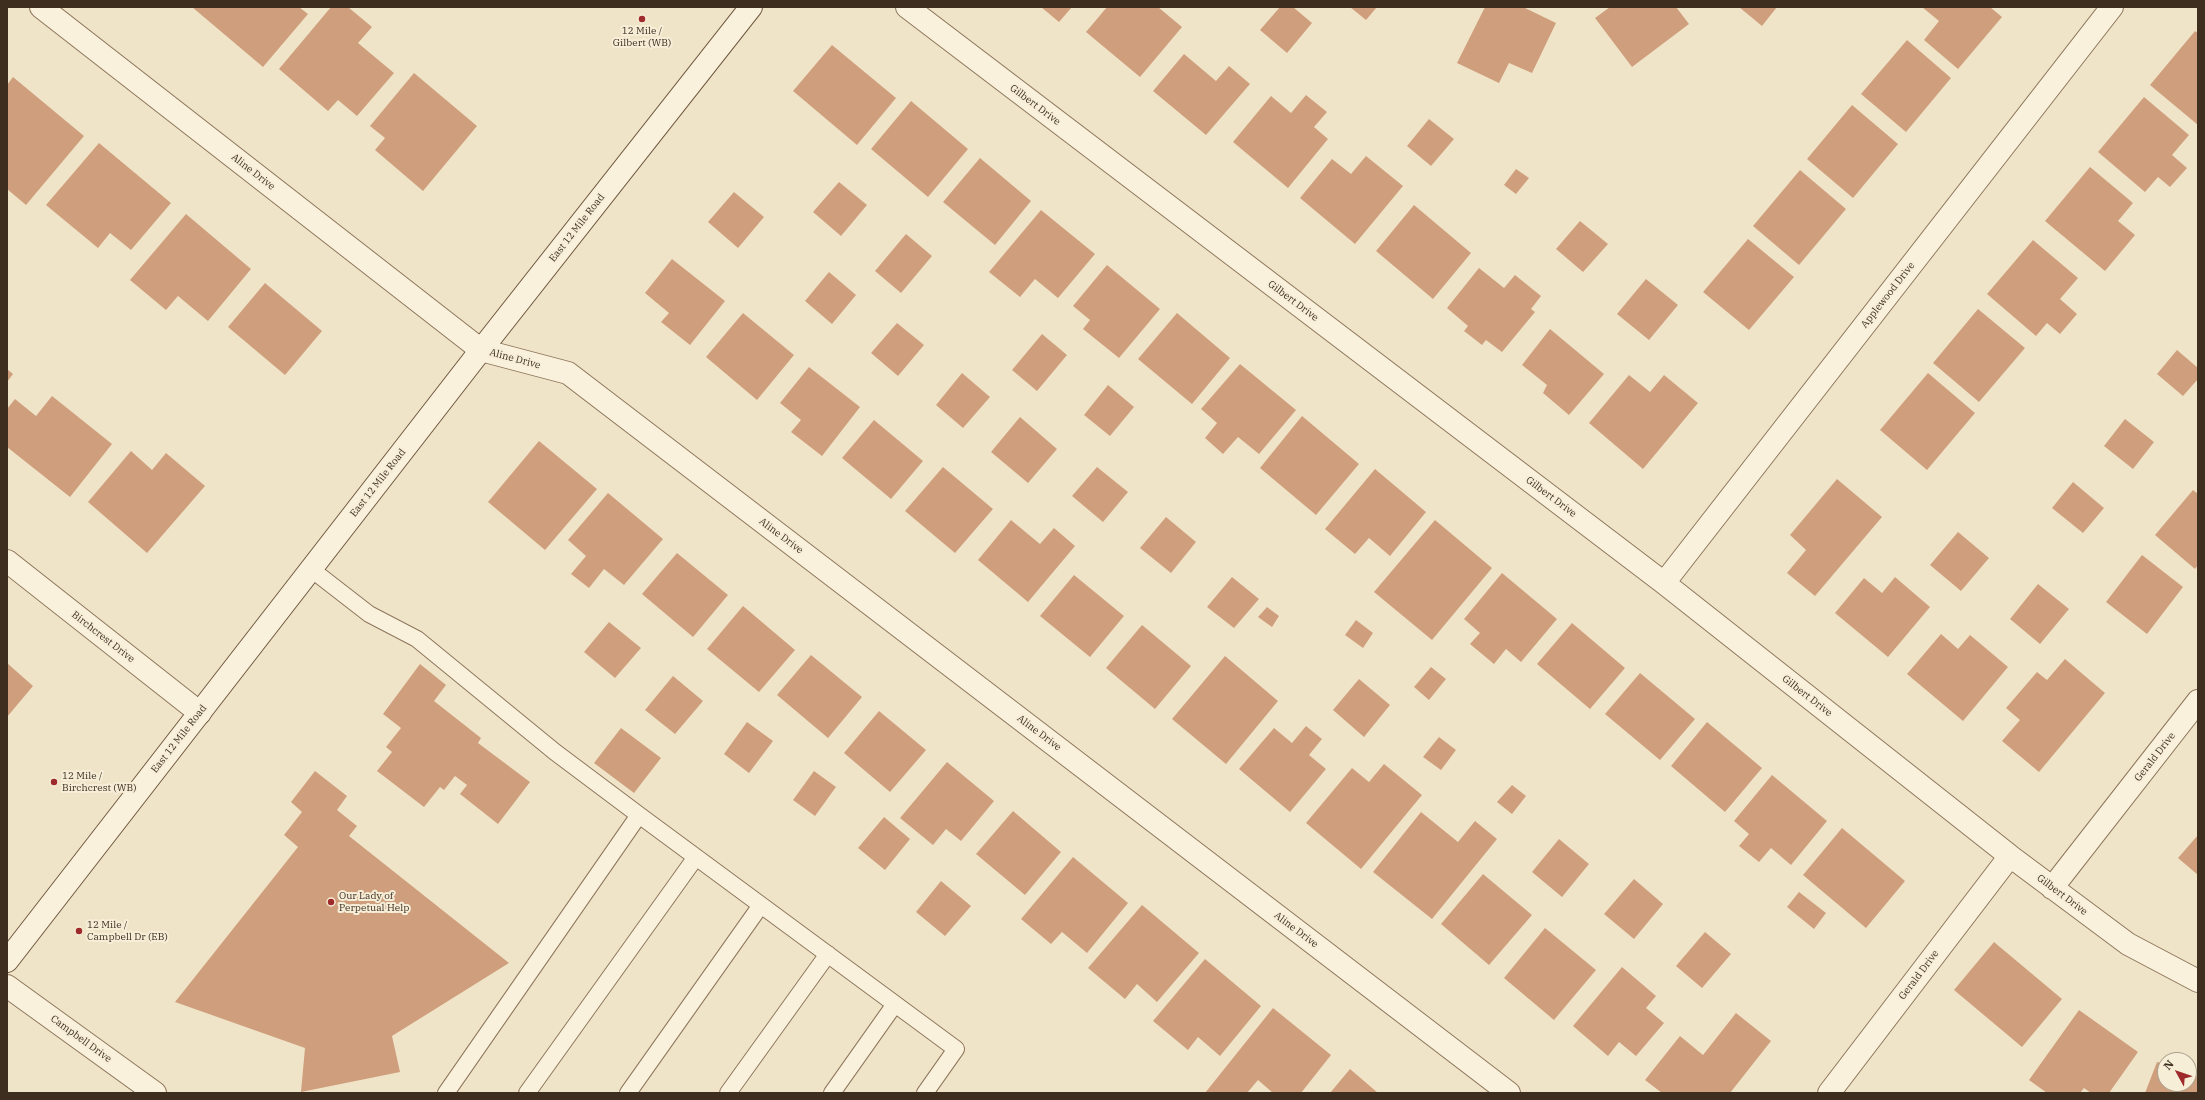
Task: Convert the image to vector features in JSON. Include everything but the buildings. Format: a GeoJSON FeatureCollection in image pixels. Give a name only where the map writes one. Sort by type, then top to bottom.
{"type":"FeatureCollection","features":[{"type":"Feature","properties":{"kind":"street","name":"Aline Drive"},"geometry":{"type":"LineString","coordinates":[[41,7],[481,350],[568,373],[1509,1093]]}},
{"type":"Feature","properties":{"kind":"street","name":"East 12 Mile Road"},"geometry":{"type":"LineString","coordinates":[[7,961],[481,350],[751,7]]}},
{"type":"Feature","properties":{"kind":"street","name":"Gilbert Drive"},"geometry":{"type":"LineString","coordinates":[[907,7],[1664,583],[2052,888],[2128,944],[2198,981]]}},
{"type":"Feature","properties":{"kind":"street","name":"Applewood Drive"},"geometry":{"type":"LineString","coordinates":[[1664,583],[2112,7]]}},
{"type":"Feature","properties":{"kind":"street","name":"Birchcrest Drive"},"geometry":{"type":"LineString","coordinates":[[7,561],[200,713]]}},
{"type":"Feature","properties":{"kind":"street","name":"Gerald Drive"},"geometry":{"type":"LineString","coordinates":[[2052,888],[2198,701]]}},
{"type":"Feature","properties":{"kind":"street","name":"Gerald Drive"},"geometry":{"type":"LineString","coordinates":[[1829,1093],[2010,856]]}},
{"type":"Feature","properties":{"kind":"street","name":"Campbell Drive"},"geometry":{"type":"LineString","coordinates":[[7,986],[155,1093]]}},
{"type":"Feature","properties":{"kind":"lane"},"geometry":{"type":"LineString","coordinates":[[311,569],[369,614],[417,639],[554,752],[956,1049],[924,1093]]}},
{"type":"Feature","properties":{"kind":"lane"},"geometry":{"type":"LineString","coordinates":[[446,1093],[639,815]]}},
{"type":"Feature","properties":{"kind":"lane"},"geometry":{"type":"LineString","coordinates":[[527,1093],[696,857]]}},
{"type":"Feature","properties":{"kind":"lane"},"geometry":{"type":"LineString","coordinates":[[628,1093],[762,905]]}},
{"type":"Feature","properties":{"kind":"lane"},"geometry":{"type":"LineString","coordinates":[[728,1093],[828,954]]}},
{"type":"Feature","properties":{"kind":"lane"},"geometry":{"type":"LineString","coordinates":[[832,1093],[895,1004]]}},
{"type":"Feature","properties":{"kind":"place","name":"12 Mile / Gilbert (WB)"},"geometry":{"type":"Point","coordinates":[642,19]}},
{"type":"Feature","properties":{"kind":"place","name":"12 Mile / Birchcrest (WB)"},"geometry":{"type":"Point","coordinates":[54,782]}},
{"type":"Feature","properties":{"kind":"place","name":"Our Lady of Perpetual Help"},"geometry":{"type":"Point","coordinates":[331,902]}},
{"type":"Feature","properties":{"kind":"place","name":"12 Mile / Campbell Dr (EB)"},"geometry":{"type":"Point","coordinates":[79,931]}}]}
